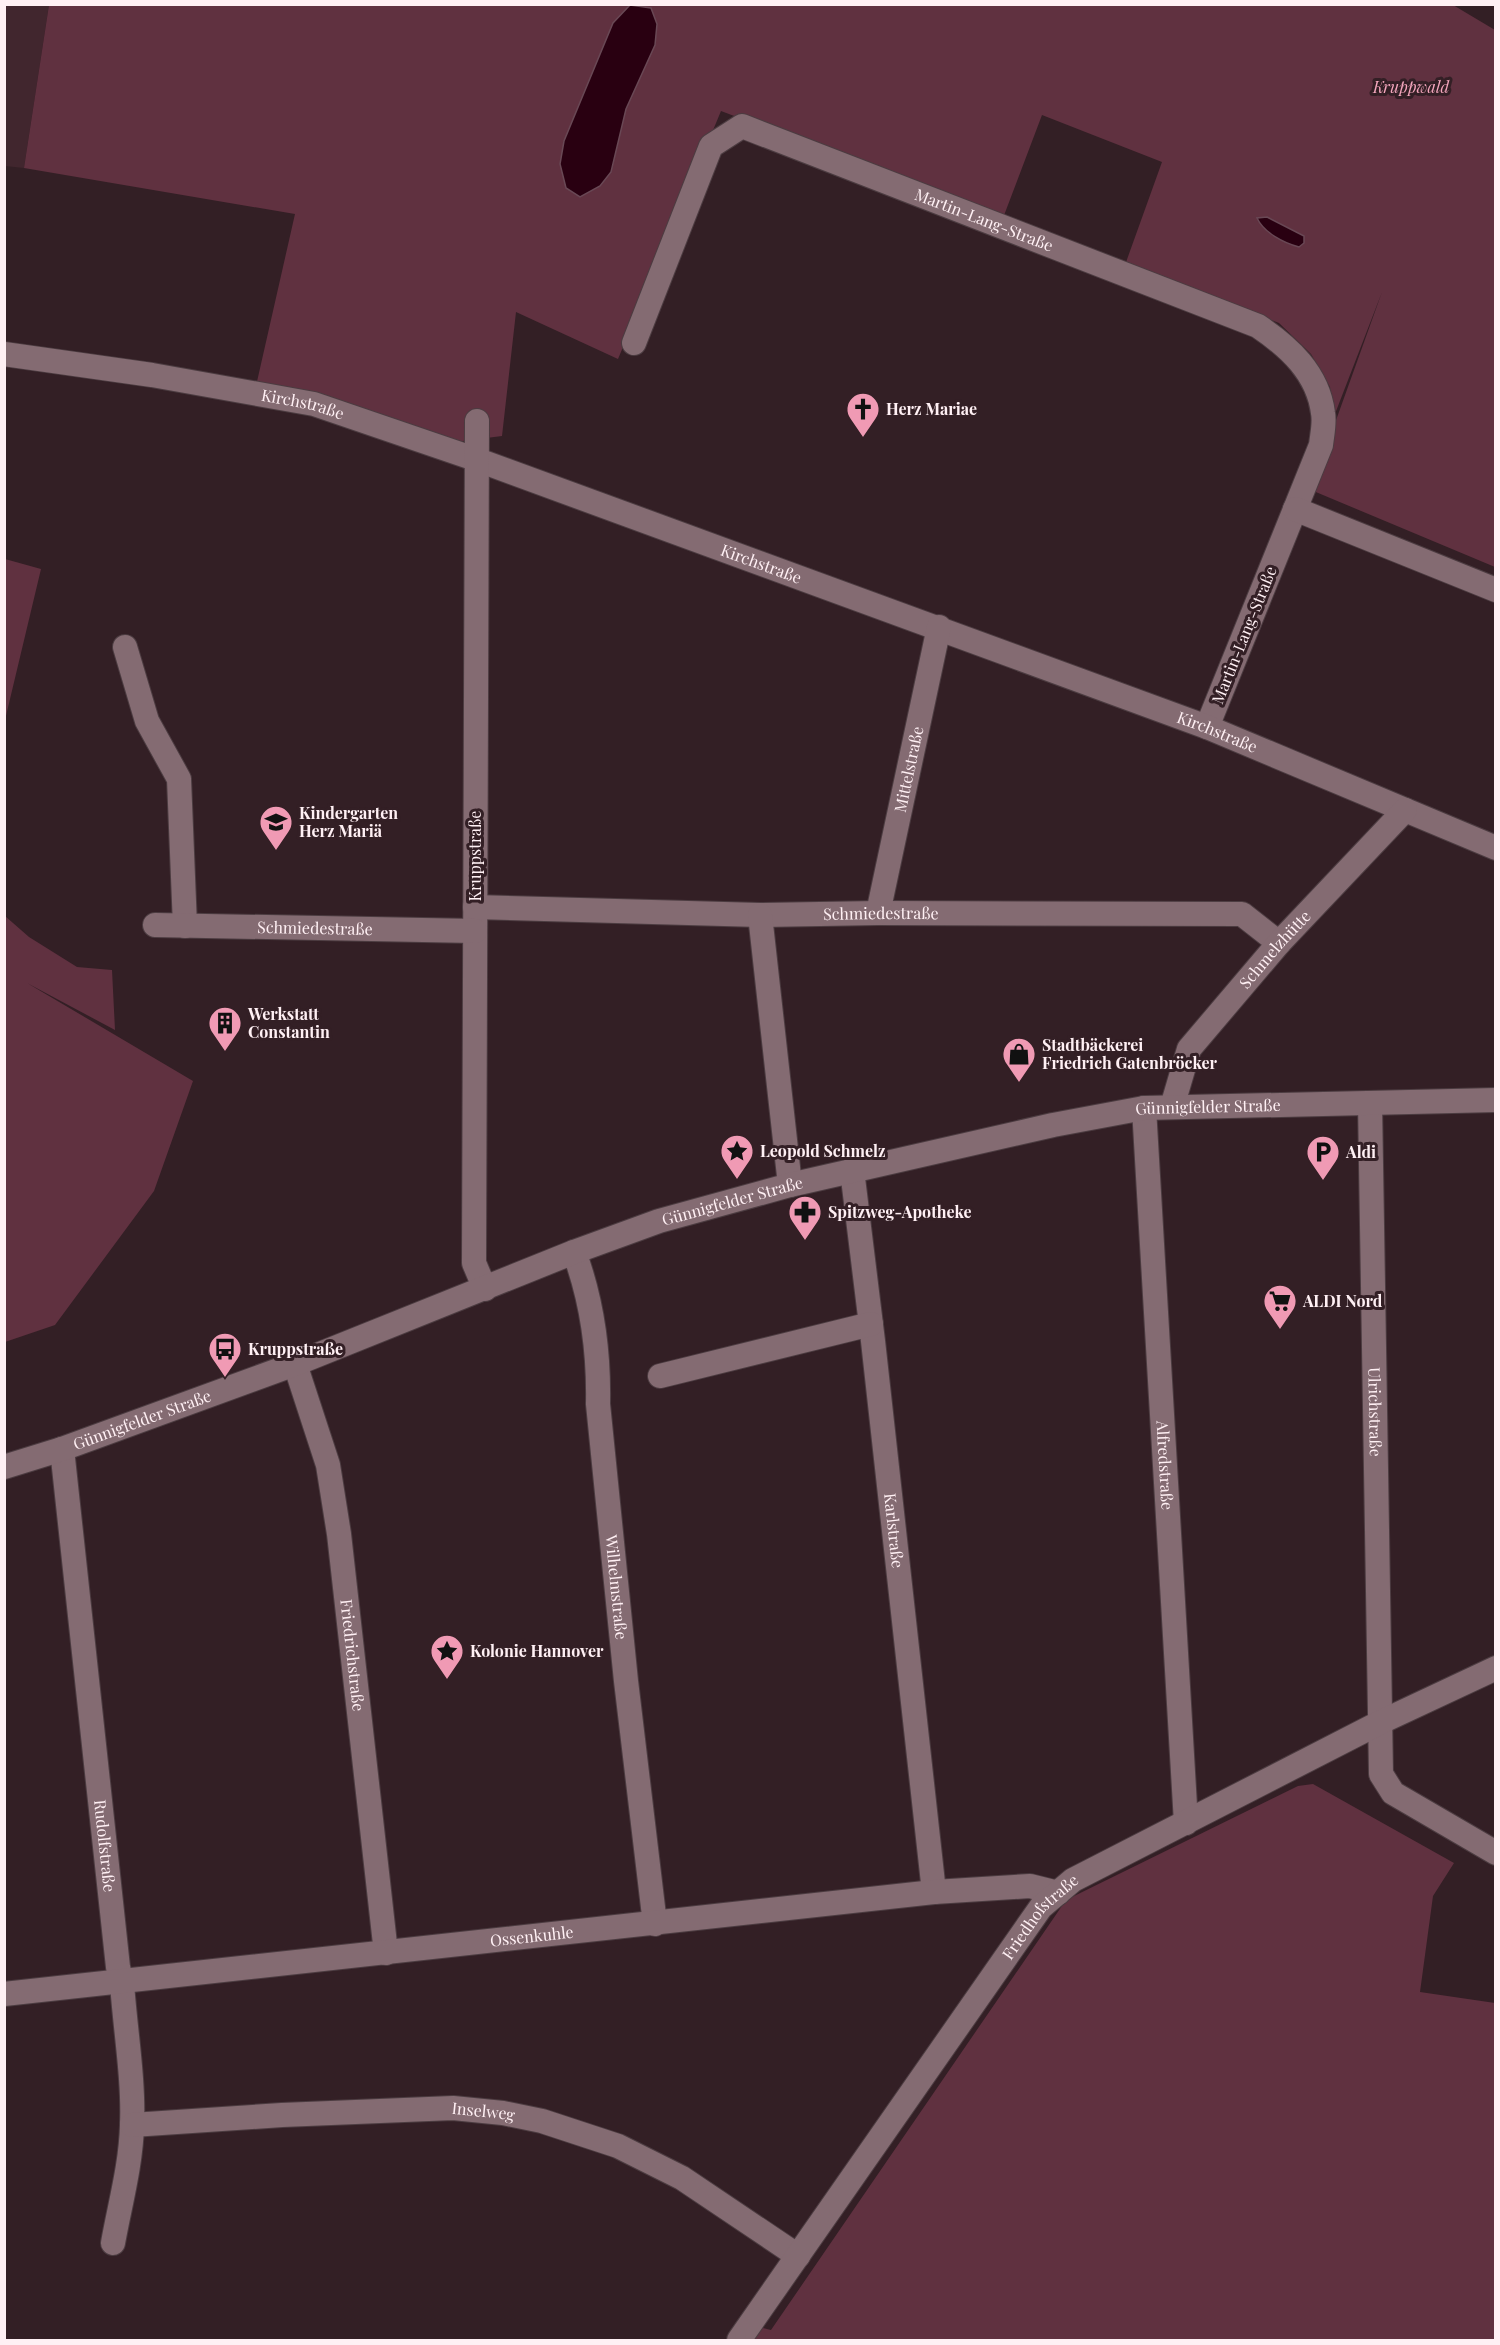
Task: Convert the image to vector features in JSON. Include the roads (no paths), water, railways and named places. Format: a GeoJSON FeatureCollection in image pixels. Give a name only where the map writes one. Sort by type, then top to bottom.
{"type":"FeatureCollection","features":[{"type":"Feature","properties":{"kind":"street","name":"Martin-Lang-Straße"},"geometry":{"type":"LineString","coordinates":[[634,343],[711,146],[742,126],[1258,326],[1277,339],[1303,364],[1314,381],[1324,414],[1321,445],[1207,727]]}},
{"type":"Feature","properties":{"kind":"street","name":"Kirchstraße"},"geometry":{"type":"LineString","coordinates":[[4,354],[146,374],[314,404],[478,460],[1207,727],[1496,848]]}},
{"type":"Feature","properties":{"kind":"street","name":"Kruppstraße"},"geometry":{"type":"LineString","coordinates":[[477,422],[474,1263],[485,1289]]}},
{"type":"Feature","properties":{"kind":"street"},"geometry":{"type":"LineString","coordinates":[[1295,509],[1496,590]]}},
{"type":"Feature","properties":{"kind":"street","name":"Mittelstraße"},"geometry":{"type":"LineString","coordinates":[[878,913],[939,627]]}},
{"type":"Feature","properties":{"kind":"street"},"geometry":{"type":"LineString","coordinates":[[125,647],[147,721],[179,779],[185,926]]}},
{"type":"Feature","properties":{"kind":"street","name":"Schmelzhütte"},"geometry":{"type":"LineString","coordinates":[[1172,1107],[1189,1049],[1279,943],[1405,810]]}},
{"type":"Feature","properties":{"kind":"street","name":"Schmiedestraße"},"geometry":{"type":"LineString","coordinates":[[475,907],[760,915],[878,913],[1242,915],[1279,943]]}},
{"type":"Feature","properties":{"kind":"street"},"geometry":{"type":"LineString","coordinates":[[760,915],[790,1185]]}},
{"type":"Feature","properties":{"kind":"street","name":"Schmiedestraße"},"geometry":{"type":"LineString","coordinates":[[154,925],[475,931]]}},
{"type":"Feature","properties":{"kind":"street","name":"Günnigfelder Straße"},"geometry":{"type":"LineString","coordinates":[[4,1467],[62,1449],[296,1364],[574,1252],[659,1221],[790,1185],[1053,1125],[1144,1108],[1496,1100]]}},
{"type":"Feature","properties":{"kind":"street","name":"Ulrichstraße"},"geometry":{"type":"LineString","coordinates":[[1370,1103],[1381,1774],[1393,1793],[1496,1853]]}},
{"type":"Feature","properties":{"kind":"street","name":"Alfredstraße"},"geometry":{"type":"LineString","coordinates":[[1144,1108],[1186,1823]]}},
{"type":"Feature","properties":{"kind":"street","name":"Karlstraße"},"geometry":{"type":"LineString","coordinates":[[852,1170],[934,1892]]}},
{"type":"Feature","properties":{"kind":"street","name":"Wilhelmstraße"},"geometry":{"type":"LineString","coordinates":[[574,1252],[585,1282],[598,1377],[598,1404],[620,1623],[654,1924]]}},
{"type":"Feature","properties":{"kind":"street"},"geometry":{"type":"LineString","coordinates":[[660,1376],[871,1324]]}},
{"type":"Feature","properties":{"kind":"street","name":"Friedrichstraße"},"geometry":{"type":"LineString","coordinates":[[296,1364],[328,1465],[339,1534],[386,1953]]}},
{"type":"Feature","properties":{"kind":"street","name":"Rudolfstraße"},"geometry":{"type":"LineString","coordinates":[[62,1449],[117,1956],[122,1983],[132,2125],[127,2170],[112,2243]]}},
{"type":"Feature","properties":{"kind":"street","name":"Friedhofstraße"},"geometry":{"type":"LineString","coordinates":[[739,2340],[1041,1907],[1073,1880],[1381,1722],[1496,1668]]}},
{"type":"Feature","properties":{"kind":"street","name":"Ossenkuhle"},"geometry":{"type":"LineString","coordinates":[[4,1994],[122,1983],[934,1892],[1030,1886],[1058,1893]]}},
{"type":"Feature","properties":{"kind":"street","name":"Inselweg"},"geometry":{"type":"LineString","coordinates":[[132,2125],[282,2115],[453,2108],[503,2113],[542,2121],[618,2146],[682,2178],[798,2256]]}},
{"type":"Feature","properties":{"kind":"place","name":"Herz Mariae"},"geometry":{"type":"Point","coordinates":[863,438]}},
{"type":"Feature","properties":{"kind":"place","name":"Kindergarten Herz Mariä"},"geometry":{"type":"Point","coordinates":[276,851]}},
{"type":"Feature","properties":{"kind":"place","name":"Werkstatt Constantin"},"geometry":{"type":"Point","coordinates":[225,1052]}},
{"type":"Feature","properties":{"kind":"place","name":"Stadtbäckerei Friedrich Gatenbröcker"},"geometry":{"type":"Point","coordinates":[1019,1083]}},
{"type":"Feature","properties":{"kind":"place","name":"Leopold Schmelz"},"geometry":{"type":"Point","coordinates":[737,1180]}},
{"type":"Feature","properties":{"kind":"place","name":"Aldi"},"geometry":{"type":"Point","coordinates":[1323,1181]}},
{"type":"Feature","properties":{"kind":"place","name":"Spitzweg-Apotheke"},"geometry":{"type":"Point","coordinates":[805,1241]}},
{"type":"Feature","properties":{"kind":"place","name":"ALDI Nord"},"geometry":{"type":"Point","coordinates":[1280,1330]}},
{"type":"Feature","properties":{"kind":"place","name":"Kruppstraße"},"geometry":{"type":"Point","coordinates":[225,1378]}},
{"type":"Feature","properties":{"kind":"place","name":"Kolonie Hannover"},"geometry":{"type":"Point","coordinates":[447,1680]}},
{"type":"Feature","properties":{"kind":"park label","name":"Kruppwald"},"geometry":{"type":"Point","coordinates":[1411,87]}}]}
